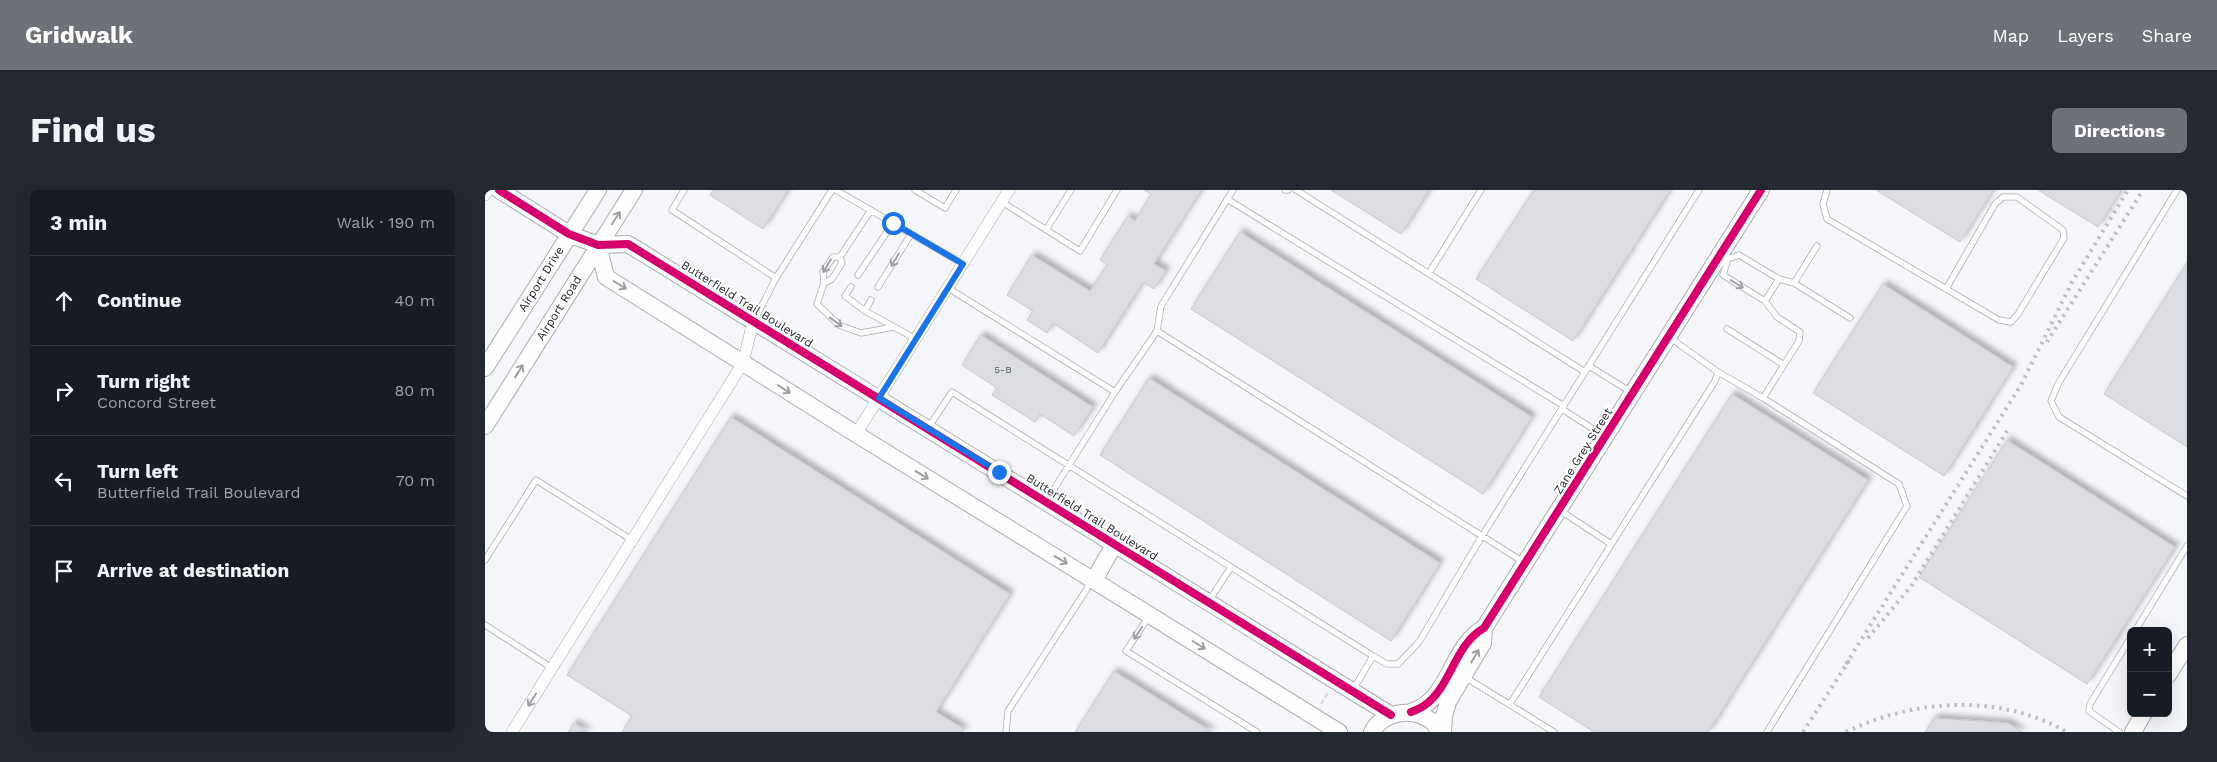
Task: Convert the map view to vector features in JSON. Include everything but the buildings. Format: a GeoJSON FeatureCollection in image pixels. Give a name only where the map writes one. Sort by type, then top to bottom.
{"type":"FeatureCollection","features":[{"type":"Feature","properties":{"kind":"street"},"geometry":{"type":"LineString","coordinates":[[485,195],[488,190]]}},
{"type":"Feature","properties":{"kind":"street","name":"Butterfield Trail Boulevard"},"geometry":{"type":"LineString","coordinates":[[499,190],[569,234],[598,245],[628,244],[1391,715]]}},
{"type":"Feature","properties":{"kind":"street","name":"Airport Drive"},"geometry":{"type":"LineString","coordinates":[[485,368],[598,190]]}},
{"type":"Feature","properties":{"kind":"street","name":"Airport Road"},"geometry":{"type":"LineString","coordinates":[[485,426],[634,190]]}},
{"type":"Feature","properties":{"kind":"street"},"geometry":{"type":"LineString","coordinates":[[856,434],[1009,190]]}},
{"type":"Feature","properties":{"kind":"street","name":"Zane Grey Street"},"geometry":{"type":"LineString","coordinates":[[1411,712],[1426,704],[1438,691],[1460,652],[1473,635],[1484,628],[1668,337],[1724,257],[1757,191]]}},
{"type":"Feature","properties":{"kind":"street"},"geometry":{"type":"LineString","coordinates":[[598,245],[606,276],[856,434],[1339,732]]}},
{"type":"Feature","properties":{"kind":"street"},"geometry":{"type":"LineString","coordinates":[[512,732],[743,363],[753,322]]}},
{"type":"Feature","properties":{"kind":"street"},"geometry":{"type":"LineString","coordinates":[[1093,580],[1114,545]]}},
{"type":"Feature","properties":{"kind":"street","name":"Zane Grey Street"},"geometry":{"type":"LineString","coordinates":[[1442,732],[1448,702],[1483,643],[1484,628]]}},
{"type":"Feature","properties":{"kind":"street"},"geometry":{"type":"LineString","coordinates":[[2170,672],[2187,645]]}},
{"type":"Feature","properties":{"kind":"street"},"geometry":{"type":"LineString","coordinates":[[1372,732],[1375,725],[1391,715],[1411,712],[1431,720],[1442,732]]}},
{"type":"Feature","properties":{"kind":"street"},"geometry":{"type":"LineString","coordinates":[[2133,732],[2142,717]]}},
{"type":"Feature","properties":{"kind":"lane"},"geometry":{"type":"LineString","coordinates":[[684,190],[672,210],[776,278]]}},
{"type":"Feature","properties":{"kind":"lane"},"geometry":{"type":"LineString","coordinates":[[753,322],[776,278],[832,190]]}},
{"type":"Feature","properties":{"kind":"lane"},"geometry":{"type":"LineString","coordinates":[[837,190],[963,264]]}},
{"type":"Feature","properties":{"kind":"lane"},"geometry":{"type":"LineString","coordinates":[[915,190],[945,208],[956,190]]}},
{"type":"Feature","properties":{"kind":"lane"},"geometry":{"type":"LineString","coordinates":[[1046,230],[1071,190]]}},
{"type":"Feature","properties":{"kind":"lane"},"geometry":{"type":"LineString","coordinates":[[1002,202],[1080,251],[1117,190]]}},
{"type":"Feature","properties":{"kind":"lane"},"geometry":{"type":"LineString","coordinates":[[1046,502],[1115,392],[1157,330],[1161,306],[1233,190]]}},
{"type":"Feature","properties":{"kind":"lane"},"geometry":{"type":"LineString","coordinates":[[1296,190],[1587,369],[1633,393]]}},
{"type":"Feature","properties":{"kind":"lane"},"geometry":{"type":"LineString","coordinates":[[1429,273],[1481,190]]}},
{"type":"Feature","properties":{"kind":"lane"},"geometry":{"type":"LineString","coordinates":[[928,428],[952,392],[1373,656],[1387,664],[1398,664],[1407,657],[1419,642],[1482,536],[1699,190]]}},
{"type":"Feature","properties":{"kind":"lane"},"geometry":{"type":"LineString","coordinates":[[1827,190],[1823,204],[1827,219],[1946,289],[1999,320],[2011,322],[2018,314],[2064,238],[2063,230],[2017,197],[2003,197],[1995,204],[1946,289]]}},
{"type":"Feature","properties":{"kind":"lane"},"geometry":{"type":"LineString","coordinates":[[2177,190],[2058,384],[2051,401],[2059,416],[2187,496]]}},
{"type":"Feature","properties":{"kind":"lane"},"geometry":{"type":"LineString","coordinates":[[1227,199],[1563,408],[1605,437]]}},
{"type":"Feature","properties":{"kind":"lane"},"geometry":{"type":"LineString","coordinates":[[840,257],[871,210]]}},
{"type":"Feature","properties":{"kind":"lane"},"geometry":{"type":"LineString","coordinates":[[858,275],[893,223]]}},
{"type":"Feature","properties":{"kind":"lane"},"geometry":{"type":"LineString","coordinates":[[878,288],[911,234]]}},
{"type":"Feature","properties":{"kind":"lane"},"geometry":{"type":"LineString","coordinates":[[1794,282],[1817,246]]}},
{"type":"Feature","properties":{"kind":"lane"},"geometry":{"type":"LineString","coordinates":[[1763,398],[1799,341],[1800,332],[1777,318],[1765,301],[1723,275],[1724,257],[1739,255],[1779,279],[1794,282],[1850,318]]}},
{"type":"Feature","properties":{"kind":"lane"},"geometry":{"type":"LineString","coordinates":[[840,257],[833,257],[823,272],[824,283],[817,304],[839,325],[861,333],[894,327]]}},
{"type":"Feature","properties":{"kind":"lane"},"geometry":{"type":"LineString","coordinates":[[824,283],[832,279],[842,263],[840,257]]}},
{"type":"Feature","properties":{"kind":"lane"},"geometry":{"type":"LineString","coordinates":[[1765,301],[1779,279]]}},
{"type":"Feature","properties":{"kind":"lane"},"geometry":{"type":"LineString","coordinates":[[851,287],[845,296],[865,311],[916,339]]}},
{"type":"Feature","properties":{"kind":"lane"},"geometry":{"type":"LineString","coordinates":[[948,288],[1115,392]]}},
{"type":"Feature","properties":{"kind":"lane"},"geometry":{"type":"LineString","coordinates":[[865,311],[871,300]]}},
{"type":"Feature","properties":{"kind":"lane"},"geometry":{"type":"LineString","coordinates":[[1727,329],[1784,365]]}},
{"type":"Feature","properties":{"kind":"lane"},"geometry":{"type":"LineString","coordinates":[[1157,330],[1525,563]]}},
{"type":"Feature","properties":{"kind":"lane"},"geometry":{"type":"LineString","coordinates":[[1668,337],[1718,372],[1763,398],[1899,484],[1907,506],[1767,732]]}},
{"type":"Feature","properties":{"kind":"lane"},"geometry":{"type":"LineString","coordinates":[[1509,704],[1715,381],[1718,372]]}},
{"type":"Feature","properties":{"kind":"lane"},"geometry":{"type":"LineString","coordinates":[[485,560],[536,480],[632,540]]}},
{"type":"Feature","properties":{"kind":"lane"},"geometry":{"type":"LineString","coordinates":[[1559,509],[1611,544]]}},
{"type":"Feature","properties":{"kind":"lane"},"geometry":{"type":"LineString","coordinates":[[2137,627],[2187,546]]}},
{"type":"Feature","properties":{"kind":"lane"},"geometry":{"type":"LineString","coordinates":[[1208,603],[1231,567]]}},
{"type":"Feature","properties":{"kind":"lane"},"geometry":{"type":"LineString","coordinates":[[1006,732],[1008,711],[1093,580]]}},
{"type":"Feature","properties":{"kind":"lane"},"geometry":{"type":"LineString","coordinates":[[1150,614],[1126,651],[1257,732]]}},
{"type":"Feature","properties":{"kind":"lane"},"geometry":{"type":"LineString","coordinates":[[485,625],[552,668]]}},
{"type":"Feature","properties":{"kind":"lane"},"geometry":{"type":"LineString","coordinates":[[2119,732],[2096,718],[2089,711],[2090,704],[2127,644]]}},
{"type":"Feature","properties":{"kind":"lane"},"geometry":{"type":"LineString","coordinates":[[1353,691],[1373,656]]}},
{"type":"Feature","properties":{"kind":"lane"},"geometry":{"type":"LineString","coordinates":[[1463,676],[1554,732]]}},
{"type":"Feature","properties":{"kind":"path"},"geometry":{"type":"LineString","coordinates":[[1317,710],[1330,688]]}},
{"type":"Feature","properties":{"kind":"railway"},"geometry":{"type":"LineString","coordinates":[[1846,664],[2021,385],[2072,282],[2128,190]]}},
{"type":"Feature","properties":{"kind":"railway"},"geometry":{"type":"LineString","coordinates":[[2047,342],[2143,190]]}},
{"type":"Feature","properties":{"kind":"railway"},"geometry":{"type":"LineString","coordinates":[[1868,638],[1912,585],[2009,428]]}},
{"type":"Feature","properties":{"kind":"railway"},"geometry":{"type":"LineString","coordinates":[[1803,732],[1850,659]]}},
{"type":"Feature","properties":{"kind":"railway"},"geometry":{"type":"LineString","coordinates":[[1846,732],[1872,721],[1900,713],[1928,707],[1957,705],[1985,706],[2013,711],[2041,719],[2067,732]]}},
{"type":"Feature","properties":{"kind":"cycle path"},"geometry":{"type":"LineString","coordinates":[[499,190],[569,234],[598,245],[628,244],[1391,715]]}},
{"type":"Feature","properties":{"kind":"cycle path"},"geometry":{"type":"LineString","coordinates":[[1411,712],[1423,706],[1434,697],[1466,644],[1484,628],[1761,190]]}},
{"type":"Feature","properties":{"kind":"route"},"geometry":{"type":"LineString","coordinates":[[893,223],[963,264],[879,398],[999,472]]}}]}
